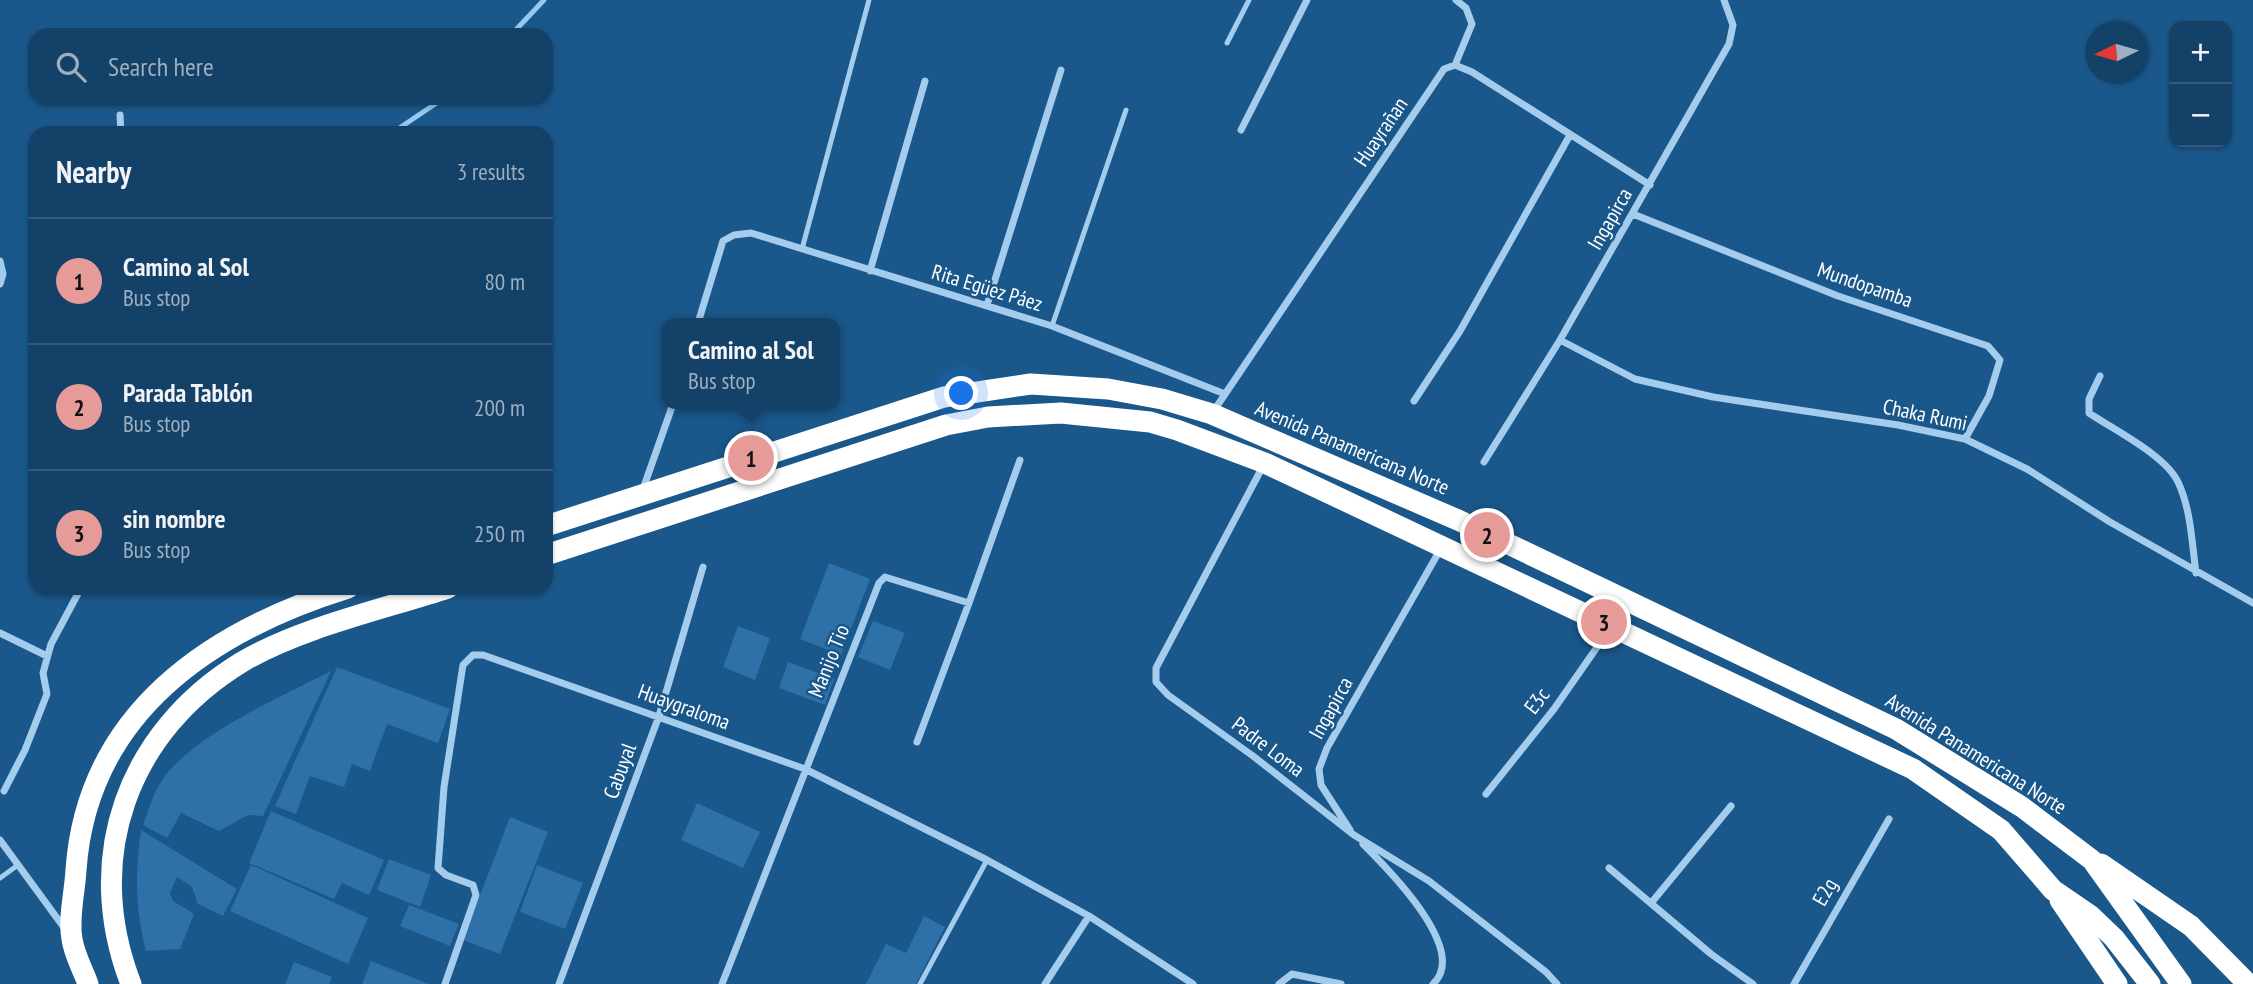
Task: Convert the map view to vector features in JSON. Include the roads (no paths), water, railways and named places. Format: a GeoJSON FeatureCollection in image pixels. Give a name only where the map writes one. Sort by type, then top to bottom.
{"type":"FeatureCollection","features":[{"type":"Feature","properties":{"kind":"highway","name":"Avenida Panamericana Norte"},"geometry":{"type":"LineString","coordinates":[[553,524],[931,401],[987,388],[1031,384],[1108,389],[1162,399],[1212,414],[1458,520],[1896,729],[2022,807],[2092,860],[2181,984]]}},
{"type":"Feature","properties":{"kind":"highway"},"geometry":{"type":"LineString","coordinates":[[553,553],[946,425],[988,417],[1061,413],[1150,422],[1265,463],[1913,769],[2001,830],[2053,890],[2117,984]]}},
{"type":"Feature","properties":{"kind":"highway"},"geometry":{"type":"LineString","coordinates":[[88,984],[72,939],[78,844],[86,811],[115,743],[160,687],[200,658],[259,622],[324,595]]}},
{"type":"Feature","properties":{"kind":"highway"},"geometry":{"type":"LineString","coordinates":[[131,984],[115,924],[111,883],[112,848],[118,816],[131,782],[170,721],[207,687],[243,662],[283,642],[427,595]]}},
{"type":"Feature","properties":{"kind":"highway"},"geometry":{"type":"LineString","coordinates":[[2092,860],[2111,869],[2191,926],[2248,984]]}},
{"type":"Feature","properties":{"kind":"highway"},"geometry":{"type":"LineString","coordinates":[[2053,890],[2091,916],[2114,938],[2150,984]]}},
{"type":"Feature","properties":{"kind":"street"},"geometry":{"type":"LineString","coordinates":[[1241,130],[1307,0]]}},
{"type":"Feature","properties":{"kind":"street"},"geometry":{"type":"LineString","coordinates":[[1456,0],[1466,8],[1472,24],[1455,65],[1472,72],[1650,185]]}},
{"type":"Feature","properties":{"kind":"street","name":"Ingapirca"},"geometry":{"type":"LineString","coordinates":[[1484,462],[1650,185],[1729,44],[1733,25],[1724,0]]}},
{"type":"Feature","properties":{"kind":"street","name":"Huayrañan"},"geometry":{"type":"LineString","coordinates":[[1212,414],[1444,69],[1455,65]]}},
{"type":"Feature","properties":{"kind":"street"},"geometry":{"type":"LineString","coordinates":[[987,306],[1061,69]]}},
{"type":"Feature","properties":{"kind":"street"},"geometry":{"type":"LineString","coordinates":[[870,271],[925,81]]}},
{"type":"Feature","properties":{"kind":"street"},"geometry":{"type":"LineString","coordinates":[[120,115],[121,126]]}},
{"type":"Feature","properties":{"kind":"street"},"geometry":{"type":"LineString","coordinates":[[1414,401],[1460,331],[1570,135]]}},
{"type":"Feature","properties":{"kind":"street","name":"Mundopamba"},"geometry":{"type":"LineString","coordinates":[[1633,214],[1839,296],[1988,345],[2000,360],[1989,396],[1965,439]]}},
{"type":"Feature","properties":{"kind":"street","name":"Rita Egüez Páez"},"geometry":{"type":"LineString","coordinates":[[700,318],[723,241],[734,235],[751,233],[1052,326],[1225,394]]}},
{"type":"Feature","properties":{"kind":"street"},"geometry":{"type":"LineString","coordinates":[[0,261],[4,274],[0,284]]}},
{"type":"Feature","properties":{"kind":"street","name":"Chaka Rumi"},"geometry":{"type":"LineString","coordinates":[[1559,340],[1635,379],[1713,397],[1898,425],[1965,439],[2027,469],[2196,573],[2253,603]]}},
{"type":"Feature","properties":{"kind":"street"},"geometry":{"type":"LineString","coordinates":[[2100,376],[2088,399],[2089,413],[2161,462],[2178,482],[2191,533],[2196,573]]}},
{"type":"Feature","properties":{"kind":"street"},"geometry":{"type":"LineString","coordinates":[[640,496],[671,409]]}},
{"type":"Feature","properties":{"kind":"street"},"geometry":{"type":"LineString","coordinates":[[917,742],[1020,460]]}},
{"type":"Feature","properties":{"kind":"street","name":"Padre Loma"},"geometry":{"type":"LineString","coordinates":[[1265,463],[1156,668],[1156,682],[1168,695],[1253,756],[1354,835],[1429,881],[1546,972],[1556,984]]}},
{"type":"Feature","properties":{"kind":"street","name":"Ingapirca"},"geometry":{"type":"LineString","coordinates":[[1433,984],[1444,954],[1437,933],[1383,864],[1354,835],[1321,785],[1319,769],[1327,748],[1442,548]]}},
{"type":"Feature","properties":{"kind":"street","name":"Cabuyal"},"geometry":{"type":"LineString","coordinates":[[559,984],[659,716],[703,567]]}},
{"type":"Feature","properties":{"kind":"street","name":"Manijo Tio"},"geometry":{"type":"LineString","coordinates":[[722,984],[804,769],[882,579],[885,577],[969,603]]}},
{"type":"Feature","properties":{"kind":"street"},"geometry":{"type":"LineString","coordinates":[[4,791],[25,750],[47,694],[43,673],[47,656],[77,595]]}},
{"type":"Feature","properties":{"kind":"street","name":"E3c"},"geometry":{"type":"LineString","coordinates":[[1486,794],[1554,709],[1612,626]]}},
{"type":"Feature","properties":{"kind":"street"},"geometry":{"type":"LineString","coordinates":[[0,633],[47,656]]}},
{"type":"Feature","properties":{"kind":"street","name":"Huaygraloma"},"geometry":{"type":"LineString","coordinates":[[445,984],[476,895],[473,885],[446,875],[438,868],[444,787],[463,665],[473,655],[483,655],[804,769],[987,860],[1089,916],[1193,984]]}},
{"type":"Feature","properties":{"kind":"street"},"geometry":{"type":"LineString","coordinates":[[1652,902],[1731,806]]}},
{"type":"Feature","properties":{"kind":"street","name":"E2g"},"geometry":{"type":"LineString","coordinates":[[1794,984],[1889,818]]}},
{"type":"Feature","properties":{"kind":"street"},"geometry":{"type":"LineString","coordinates":[[0,840],[72,939]]}},
{"type":"Feature","properties":{"kind":"street"},"geometry":{"type":"LineString","coordinates":[[1609,868],[1711,954],[1753,984]]}},
{"type":"Feature","properties":{"kind":"street"},"geometry":{"type":"LineString","coordinates":[[1045,984],[1089,916]]}},
{"type":"Feature","properties":{"kind":"street"},"geometry":{"type":"LineString","coordinates":[[1279,984],[1292,974],[1341,984]]}},
{"type":"Feature","properties":{"kind":"lane"},"geometry":{"type":"LineString","coordinates":[[802,249],[869,0]]}},
{"type":"Feature","properties":{"kind":"lane"},"geometry":{"type":"LineString","coordinates":[[1227,43],[1249,0]]}},
{"type":"Feature","properties":{"kind":"lane"},"geometry":{"type":"LineString","coordinates":[[1052,326],[1126,110]]}},
{"type":"Feature","properties":{"kind":"lane"},"geometry":{"type":"LineString","coordinates":[[920,984],[987,860]]}},
{"type":"Feature","properties":{"kind":"lane"},"geometry":{"type":"LineString","coordinates":[[0,877],[18,865]]}},
{"type":"Feature","properties":{"kind":"waterway"},"geometry":{"type":"LineString","coordinates":[[518,28],[544,0]]}},
{"type":"Feature","properties":{"kind":"waterway"},"geometry":{"type":"LineString","coordinates":[[402,126],[434,105]]}},
{"type":"Feature","properties":{"kind":"place","name":"Camino al Sol"},"geometry":{"type":"Point","coordinates":[751,458]}},
{"type":"Feature","properties":{"kind":"place","name":"Parada Tablón"},"geometry":{"type":"Point","coordinates":[1487,535]}},
{"type":"Feature","properties":{"kind":"place","name":"sin nombre"},"geometry":{"type":"Point","coordinates":[1604,622]}}]}
